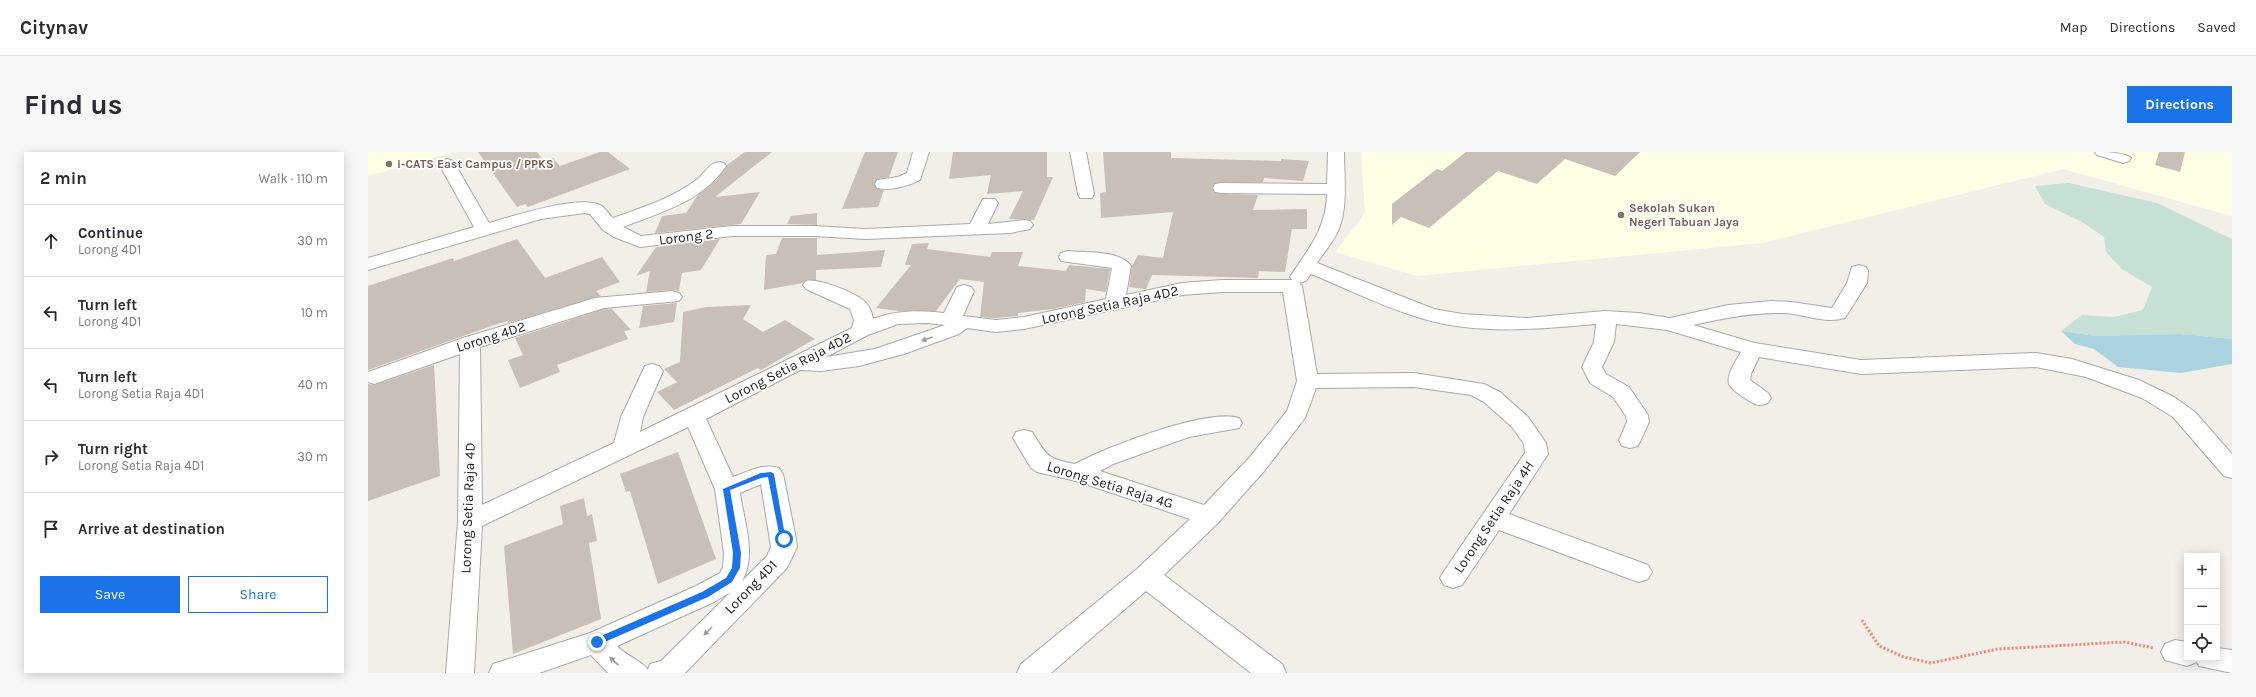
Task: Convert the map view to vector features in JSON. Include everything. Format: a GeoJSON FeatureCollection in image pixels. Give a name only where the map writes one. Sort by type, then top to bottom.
{"type":"FeatureCollection","features":[{"type":"Feature","properties":{"kind":"street"},"geometry":{"type":"LineString","coordinates":[[883,184],[902,182],[914,176],[921,152]]}},
{"type":"Feature","properties":{"kind":"street"},"geometry":{"type":"LineString","coordinates":[[1078,152],[1086,194]]}},
{"type":"Feature","properties":{"kind":"street"},"geometry":{"type":"LineString","coordinates":[[1031,673],[1146,576],[1208,516],[1257,464],[1298,413],[1308,381],[1292,286],[1330,229],[1335,208],[1337,189],[1336,152]]}},
{"type":"Feature","properties":{"kind":"street"},"geometry":{"type":"LineString","coordinates":[[2103,152],[2124,158]]}},
{"type":"Feature","properties":{"kind":"street"},"geometry":{"type":"LineString","coordinates":[[447,164],[484,229]]}},
{"type":"Feature","properties":{"kind":"street"},"geometry":{"type":"LineString","coordinates":[[609,226],[665,205],[684,195],[702,184],[718,166]]}},
{"type":"Feature","properties":{"kind":"street"},"geometry":{"type":"LineString","coordinates":[[1221,188],[1337,189]]}},
{"type":"Feature","properties":{"kind":"street"},"geometry":{"type":"LineString","coordinates":[[977,229],[989,203]]}},
{"type":"Feature","properties":{"kind":"street","name":"Lorong 2"},"geometry":{"type":"LineString","coordinates":[[368,264],[539,214],[584,208],[595,210],[609,226],[626,238],[640,242],[732,231],[814,231],[866,234],[1010,228],[1024,225]]}},
{"type":"Feature","properties":{"kind":"street"},"geometry":{"type":"LineString","coordinates":[[1068,257],[1113,261],[1122,266],[1115,303]]}},
{"type":"Feature","properties":{"kind":"street"},"geometry":{"type":"LineString","coordinates":[[1306,265],[1397,303],[1430,315],[1486,323],[1527,324],[1604,317],[1639,319],[1669,324],[1753,349],[1861,367],[2036,360],[2061,363],[2114,378],[2159,399],[2182,412],[2232,470]]}},
{"type":"Feature","properties":{"kind":"street"},"geometry":{"type":"LineString","coordinates":[[1669,324],[1718,313],[1760,308],[1786,307],[1831,315],[1838,314],[1857,283],[1858,271]]}},
{"type":"Feature","properties":{"kind":"street"},"geometry":{"type":"LineString","coordinates":[[813,284],[822,290],[853,302],[863,312],[864,322],[861,331]]}},
{"type":"Feature","properties":{"kind":"street","name":"Lorong Setia Raja 4D2"},"geometry":{"type":"LineString","coordinates":[[470,521],[693,416],[861,331],[895,318],[927,317],[996,326],[1024,323],[1182,289],[1222,286],[1292,286]]}},
{"type":"Feature","properties":{"kind":"street"},"geometry":{"type":"LineString","coordinates":[[798,364],[822,365],[875,356],[952,330],[957,321],[964,291]]}},
{"type":"Feature","properties":{"kind":"street","name":"Lorong 4D2"},"geometry":{"type":"LineString","coordinates":[[374,377],[470,343],[609,301],[672,297]]}},
{"type":"Feature","properties":{"kind":"street"},"geometry":{"type":"LineString","coordinates":[[1604,317],[1608,325],[1607,338],[1592,367],[1597,378],[1621,392],[1637,415],[1638,422],[1630,440]]}},
{"type":"Feature","properties":{"kind":"street","name":"Lorong Setia Raja 4D"},"geometry":{"type":"LineString","coordinates":[[460,673],[470,521],[470,343]]}},
{"type":"Feature","properties":{"kind":"street"},"geometry":{"type":"LineString","coordinates":[[1753,349],[1740,374],[1739,383],[1760,398]]}},
{"type":"Feature","properties":{"kind":"street"},"geometry":{"type":"LineString","coordinates":[[625,447],[632,418],[652,371]]}},
{"type":"Feature","properties":{"kind":"street","name":"Lorong Setia Raja 4H"},"geometry":{"type":"LineString","coordinates":[[1308,381],[1414,380],[1476,389],[1492,397],[1520,422],[1535,443],[1537,454],[1453,578]]}},
{"type":"Feature","properties":{"kind":"street"},"geometry":{"type":"LineString","coordinates":[[503,673],[597,642],[705,594],[729,580],[736,568],[737,553],[727,489],[701,430],[693,416]]}},
{"type":"Feature","properties":{"kind":"street"},"geometry":{"type":"LineString","coordinates":[[1078,472],[1105,458],[1186,430],[1231,423]]}},
{"type":"Feature","properties":{"kind":"street","name":"Lorong Setia Raja 4G"},"geometry":{"type":"LineString","coordinates":[[1024,438],[1039,462],[1045,466],[1078,472],[1208,516]]}},
{"type":"Feature","properties":{"kind":"street","name":"Lorong 4D1"},"geometry":{"type":"LineString","coordinates":[[660,673],[670,670],[777,562],[784,547],[771,474],[761,475],[727,489]]}},
{"type":"Feature","properties":{"kind":"street"},"geometry":{"type":"LineString","coordinates":[[1493,518],[1639,572]]}},
{"type":"Feature","properties":{"kind":"street"},"geometry":{"type":"LineString","coordinates":[[1146,576],[1272,673]]}},
{"type":"Feature","properties":{"kind":"street"},"geometry":{"type":"LineString","coordinates":[[597,642],[609,657],[622,669],[635,673]]}},
{"type":"Feature","properties":{"kind":"street"},"geometry":{"type":"LineString","coordinates":[[2220,660],[2232,662]]}},
{"type":"Feature","properties":{"kind":"path"},"geometry":{"type":"LineString","coordinates":[[1862,620],[1879,646],[1904,658],[1931,663],[1998,649],[2124,642],[2181,653]]}},
{"type":"Feature","properties":{"kind":"shaded area","name":"i-CATS East Campus / PPKS"},"geometry":{"type":"Polygon","coordinates":[[[368,152],[453,152],[368,176],[368,152]]]}},
{"type":"Feature","properties":{"kind":"shaded area","name":"Sekolah Sukan Negeri Tabuan Jaya"},"geometry":{"type":"Polygon","coordinates":[[[1361,152],[2232,152],[2232,216],[2063,169],[1763,243],[1417,276],[1335,252],[1365,213],[1361,152]]]}},
{"type":"Feature","properties":{"kind":"shaded area"},"geometry":{"type":"Polygon","coordinates":[[[2069,183],[2157,203],[2232,239],[2232,339],[2180,334],[2095,336],[2061,331],[2082,315],[2114,317],[2143,310],[2152,287],[2122,269],[2106,252],[2104,237],[2084,223],[2045,204],[2035,186],[2069,183]]]}},
{"type":"Feature","properties":{"kind":"water"},"geometry":{"type":"Polygon","coordinates":[[[2061,331],[2095,336],[2180,334],[2232,339],[2232,364],[2181,373],[2118,367],[2094,349],[2075,344],[2061,331]]]}},
{"type":"Feature","properties":{"kind":"building"},"geometry":{"type":"Polygon","coordinates":[[[478,152],[537,152],[544,161],[553,158],[560,166],[600,152],[608,152],[630,169],[528,207],[525,204],[517,207],[478,152]]]}},
{"type":"Feature","properties":{"kind":"building"},"geometry":{"type":"Polygon","coordinates":[[[745,152],[772,152],[715,197],[760,192],[741,224],[655,233],[662,216],[686,213],[697,196],[717,179],[727,165],[745,152]]]}},
{"type":"Feature","properties":{"kind":"building"},"geometry":{"type":"Polygon","coordinates":[[[865,152],[898,152],[889,177],[877,179],[874,183],[877,189],[884,190],[878,207],[842,209],[865,152]]]}},
{"type":"Feature","properties":{"kind":"building"},"geometry":{"type":"Polygon","coordinates":[[[953,152],[1047,152],[1047,177],[1053,177],[1034,220],[1009,219],[1023,191],[987,194],[991,175],[949,179],[953,152]]]}},
{"type":"Feature","properties":{"kind":"building"},"geometry":{"type":"Polygon","coordinates":[[[1103,152],[1171,152],[1171,158],[1281,161],[1281,159],[1309,161],[1303,181],[1264,178],[1263,182],[1215,183],[1212,187],[1214,193],[1258,195],[1253,210],[1307,209],[1307,229],[1292,229],[1285,272],[1259,271],[1258,278],[1152,275],[1146,289],[1129,287],[1132,266],[1138,255],[1163,258],[1173,212],[1101,218],[1100,193],[1106,192],[1103,152]]]}},
{"type":"Feature","properties":{"kind":"building"},"geometry":{"type":"Polygon","coordinates":[[[1466,152],[1640,152],[1615,176],[1565,159],[1537,184],[1498,171],[1429,228],[1401,217],[1392,225],[1392,204],[1437,169],[1442,171],[1466,152]]]}},
{"type":"Feature","properties":{"kind":"building"},"geometry":{"type":"Polygon","coordinates":[[[2159,152],[2185,152],[2180,172],[2155,165],[2159,152]]]}},
{"type":"Feature","properties":{"kind":"building"},"geometry":{"type":"Polygon","coordinates":[[[817,213],[817,225],[787,224],[791,216],[817,213]]]}},
{"type":"Feature","properties":{"kind":"building"},"geometry":{"type":"Polygon","coordinates":[[[782,238],[817,238],[817,255],[885,250],[881,267],[816,270],[816,280],[806,280],[803,283],[764,290],[766,255],[776,254],[782,238]]]}},
{"type":"Feature","properties":{"kind":"building"},"geometry":{"type":"Polygon","coordinates":[[[517,239],[545,278],[602,257],[620,282],[596,291],[601,296],[508,323],[508,321],[494,325],[368,370],[368,286],[453,258],[454,261],[517,239]]]}},
{"type":"Feature","properties":{"kind":"building"},"geometry":{"type":"Polygon","coordinates":[[[720,239],[701,270],[682,273],[679,291],[672,290],[646,292],[650,271],[636,276],[656,247],[720,239]]]}},
{"type":"Feature","properties":{"kind":"building"},"geometry":{"type":"Polygon","coordinates":[[[929,243],[927,249],[990,257],[992,252],[1023,252],[1018,266],[1066,271],[1069,265],[1110,269],[1106,292],[1086,289],[1085,302],[1053,309],[1018,313],[1018,316],[996,318],[980,317],[984,282],[960,279],[936,311],[898,311],[876,308],[911,265],[905,265],[912,244],[929,243]]]}},
{"type":"Feature","properties":{"kind":"building"},"geometry":{"type":"Polygon","coordinates":[[[677,303],[674,322],[639,328],[643,306],[677,303]]]}},
{"type":"Feature","properties":{"kind":"building"},"geometry":{"type":"Polygon","coordinates":[[[751,305],[743,319],[763,332],[785,320],[815,339],[761,370],[758,368],[674,410],[657,392],[677,382],[664,369],[680,362],[683,312],[706,307],[751,305]]]}},
{"type":"Feature","properties":{"kind":"building"},"geometry":{"type":"Polygon","coordinates":[[[604,309],[612,309],[631,330],[624,331],[628,339],[557,365],[560,372],[520,388],[508,360],[523,355],[515,338],[604,309]]]}},
{"type":"Feature","properties":{"kind":"building"},"geometry":{"type":"Polygon","coordinates":[[[434,365],[440,476],[368,501],[368,384],[374,385],[434,365]]]}},
{"type":"Feature","properties":{"kind":"building"},"geometry":{"type":"Polygon","coordinates":[[[678,452],[716,559],[658,584],[630,491],[626,492],[620,474],[678,452]]]}},
{"type":"Feature","properties":{"kind":"building"},"geometry":{"type":"Polygon","coordinates":[[[584,498],[587,516],[592,514],[597,541],[589,543],[601,619],[513,654],[504,546],[563,524],[560,506],[584,498]]]}},
{"type":"Feature","properties":{"kind":"place","name":"i-CATS East Campus / PPKS"},"geometry":{"type":"Point","coordinates":[389,164]}},
{"type":"Feature","properties":{"kind":"place","name":"Sekolah Sukan Negeri Tabuan Jaya"},"geometry":{"type":"Point","coordinates":[1621,215]}},
{"type":"Feature","properties":{"kind":"route"},"geometry":{"type":"LineString","coordinates":[[597,642],[705,594],[729,580],[736,568],[737,553],[727,489],[761,475],[771,474],[784,539]]}}]}
